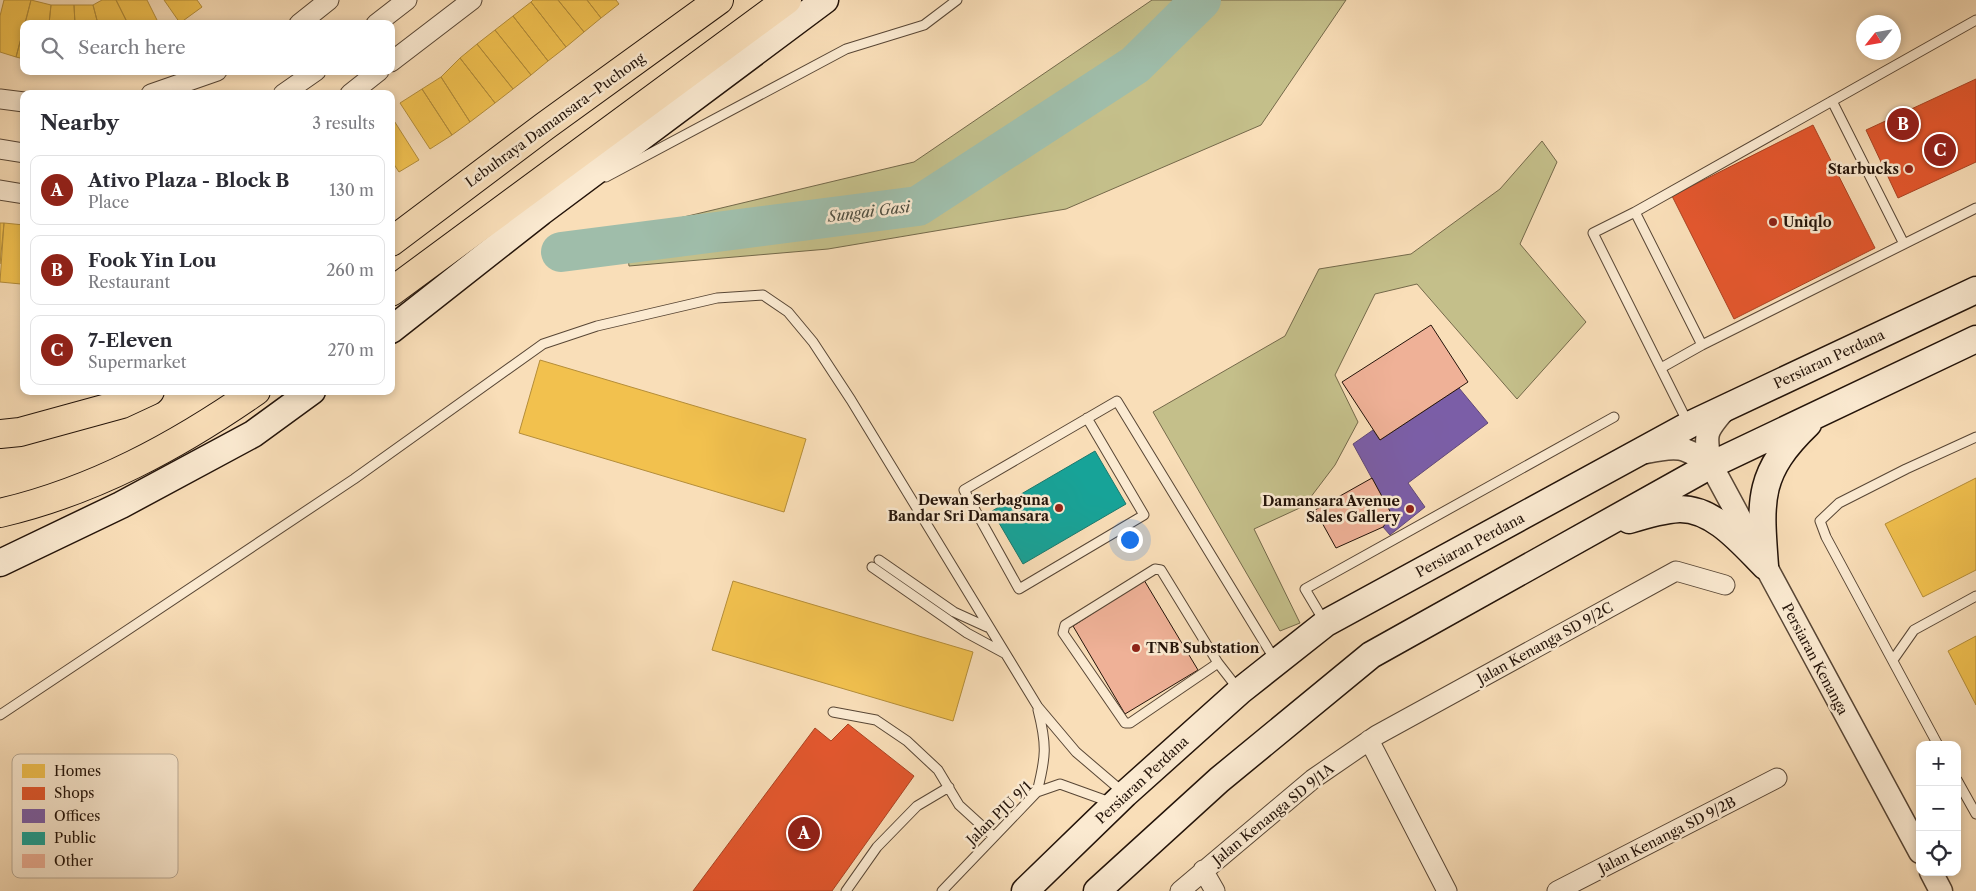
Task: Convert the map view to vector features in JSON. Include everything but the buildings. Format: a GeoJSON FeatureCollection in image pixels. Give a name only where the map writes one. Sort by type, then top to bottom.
{"type":"FeatureCollection","features":[{"type":"Feature","properties":{"kind":"highway","name":"Lebuhraya Damansara–Puchong"},"geometry":{"type":"LineString","coordinates":[[395,239],[545,126],[719,0]]}},
{"type":"Feature","properties":{"kind":"highway"},"geometry":{"type":"LineString","coordinates":[[395,289],[787,0]]}},
{"type":"Feature","properties":{"kind":"highway"},"geometry":{"type":"LineString","coordinates":[[0,434],[20,432],[122,404],[141,395]]}},
{"type":"Feature","properties":{"kind":"highway"},"geometry":{"type":"LineString","coordinates":[[0,513],[35,505],[120,472],[194,433],[250,395]]}},
{"type":"Feature","properties":{"kind":"highway"},"geometry":{"type":"LineString","coordinates":[[0,453],[79,435],[122,404]]}},
{"type":"Feature","properties":{"kind":"main road"},"geometry":{"type":"LineString","coordinates":[[395,327],[542,212],[826,0]]}},
{"type":"Feature","properties":{"kind":"main road","name":"Persiaran Perdana"},"geometry":{"type":"LineString","coordinates":[[1025,891],[1120,799],[1240,691],[1326,623],[1690,425],[1976,290]]}},
{"type":"Feature","properties":{"kind":"main road"},"geometry":{"type":"LineString","coordinates":[[1097,891],[1219,780],[1371,655],[1589,531],[1711,465],[1976,339]]}},
{"type":"Feature","properties":{"kind":"main road"},"geometry":{"type":"LineString","coordinates":[[0,563],[121,505],[253,434],[307,395]]}},
{"type":"Feature","properties":{"kind":"main road"},"geometry":{"type":"LineString","coordinates":[[1765,566],[1762,518],[1765,487],[1777,458],[1793,438],[1822,411]]}},
{"type":"Feature","properties":{"kind":"main road"},"geometry":{"type":"LineString","coordinates":[[1589,531],[1647,515],[1680,509],[1704,515],[1734,535],[1765,566]]}},
{"type":"Feature","properties":{"kind":"street"},"geometry":{"type":"LineString","coordinates":[[304,20],[329,0]]}},
{"type":"Feature","properties":{"kind":"street"},"geometry":{"type":"LineString","coordinates":[[381,20],[406,0]]}},
{"type":"Feature","properties":{"kind":"street"},"geometry":{"type":"LineString","coordinates":[[395,59],[472,0]]}},
{"type":"Feature","properties":{"kind":"street"},"geometry":{"type":"LineString","coordinates":[[162,90],[206,75]]}},
{"type":"Feature","properties":{"kind":"street"},"geometry":{"type":"LineString","coordinates":[[291,83],[308,75]]}},
{"type":"Feature","properties":{"kind":"street"},"geometry":{"type":"LineString","coordinates":[[355,90],[374,75]]}},
{"type":"Feature","properties":{"kind":"street"},"geometry":{"type":"LineString","coordinates":[[0,99],[20,102]]}},
{"type":"Feature","properties":{"kind":"street"},"geometry":{"type":"LineString","coordinates":[[0,149],[20,152]]}},
{"type":"Feature","properties":{"kind":"street"},"geometry":{"type":"LineString","coordinates":[[0,190],[20,193]]}},
{"type":"Feature","properties":{"kind":"street","name":"Persiaran Kenanga"},"geometry":{"type":"LineString","coordinates":[[1726,408],[1709,426],[1707,447],[1711,465],[1916,845]]}},
{"type":"Feature","properties":{"kind":"street","name":"Persiaran Kenanga"},"geometry":{"type":"LineString","coordinates":[[1638,454],[1673,446],[1695,453],[1711,465]]}},
{"type":"Feature","properties":{"kind":"street","name":"Jalan Kenanga SD 9/2C"},"geometry":{"type":"LineString","coordinates":[[1369,740],[1676,571],[1725,585]]}},
{"type":"Feature","properties":{"kind":"street"},"geometry":{"type":"LineString","coordinates":[[1369,740],[1447,891]]}},
{"type":"Feature","properties":{"kind":"street","name":"Jalan Kenanga SD 9/1A"},"geometry":{"type":"LineString","coordinates":[[1180,891],[1312,779],[1369,740]]}},
{"type":"Feature","properties":{"kind":"street","name":"Jalan Kenanga SD 9/2B"},"geometry":{"type":"LineString","coordinates":[[1557,891],[1777,778]]}},
{"type":"Feature","properties":{"kind":"street"},"geometry":{"type":"LineString","coordinates":[[1203,870],[1215,891]]}},
{"type":"Feature","properties":{"kind":"street"},"geometry":{"type":"LineString","coordinates":[[1933,876],[1941,891]]}},
{"type":"Feature","properties":{"kind":"lane"},"geometry":{"type":"LineString","coordinates":[[542,212],[846,49],[924,25],[957,0]]}},
{"type":"Feature","properties":{"kind":"lane"},"geometry":{"type":"LineString","coordinates":[[1690,425],[1593,232],[1634,212],[1976,20]]}},
{"type":"Feature","properties":{"kind":"lane"},"geometry":{"type":"LineString","coordinates":[[1832,101],[1904,244]]}},
{"type":"Feature","properties":{"kind":"lane"},"geometry":{"type":"LineString","coordinates":[[1661,368],[1702,345],[1976,208]]}},
{"type":"Feature","properties":{"kind":"lane"},"geometry":{"type":"LineString","coordinates":[[1634,212],[1702,345]]}},
{"type":"Feature","properties":{"kind":"lane"},"geometry":{"type":"LineString","coordinates":[[0,715],[354,479],[543,344],[597,326],[717,298],[763,295],[788,312],[814,342],[1038,707],[1076,752],[1120,799]]}},
{"type":"Feature","properties":{"kind":"lane"},"geometry":{"type":"LineString","coordinates":[[1088,418],[1144,515],[1018,589],[964,490],[1117,401],[1276,662]]}},
{"type":"Feature","properties":{"kind":"lane"},"geometry":{"type":"LineString","coordinates":[[1326,623],[1305,589],[1614,417]]}},
{"type":"Feature","properties":{"kind":"lane"},"geometry":{"type":"LineString","coordinates":[[1936,741],[1826,537],[1820,521],[1839,503],[1906,469],[1976,437]]}},
{"type":"Feature","properties":{"kind":"lane"},"geometry":{"type":"LineString","coordinates":[[988,627],[954,612],[876,563],[967,633],[1004,653]]}},
{"type":"Feature","properties":{"kind":"lane"},"geometry":{"type":"LineString","coordinates":[[1218,663],[1130,723],[1125,723],[1063,629],[1066,625],[1158,569],[1164,573],[1218,663],[1240,691]]}},
{"type":"Feature","properties":{"kind":"lane"},"geometry":{"type":"LineString","coordinates":[[1892,660],[1914,630],[1976,596]]}},
{"type":"Feature","properties":{"kind":"lane"},"geometry":{"type":"LineString","coordinates":[[1037,792],[1043,768],[1046,740],[1038,707]]}},
{"type":"Feature","properties":{"kind":"lane"},"geometry":{"type":"LineString","coordinates":[[833,712],[876,720],[907,741],[938,770],[959,805],[993,836]]}},
{"type":"Feature","properties":{"kind":"lane","name":"Jalan PJU 9/1"},"geometry":{"type":"LineString","coordinates":[[942,891],[1037,792],[1060,784],[1092,797],[1120,799]]}},
{"type":"Feature","properties":{"kind":"lane"},"geometry":{"type":"LineString","coordinates":[[1960,786],[1976,814]]}},
{"type":"Feature","properties":{"kind":"lane"},"geometry":{"type":"LineString","coordinates":[[846,891],[877,848],[917,806],[949,787]]}},
{"type":"Feature","properties":{"kind":"shaded area"},"geometry":{"type":"Polygon","coordinates":[[[1152,0],[1346,0],[1261,125],[1066,209],[828,249],[629,266],[625,231],[914,162],[1152,0]]]}},
{"type":"Feature","properties":{"kind":"shaded area"},"geometry":{"type":"Polygon","coordinates":[[[1542,141],[1557,162],[1520,244],[1586,322],[1517,399],[1417,284],[1375,294],[1335,375],[1358,422],[1335,465],[1304,506],[1254,529],[1300,623],[1280,631],[1153,412],[1285,336],[1319,269],[1411,254],[1500,189],[1542,141]]]}},
{"type":"Feature","properties":{"kind":"waterway","name":"Sungai Gasi"},"geometry":{"type":"LineString","coordinates":[[561,252],[918,206],[1135,65],[1201,0]]}},
{"type":"Feature","properties":{"kind":"place","name":"Fook Yin Lou"},"geometry":{"type":"Point","coordinates":[1903,124]}},
{"type":"Feature","properties":{"kind":"place","name":"7-Eleven"},"geometry":{"type":"Point","coordinates":[1940,150]}},
{"type":"Feature","properties":{"kind":"place","name":"Starbucks"},"geometry":{"type":"Point","coordinates":[1909,169]}},
{"type":"Feature","properties":{"kind":"place","name":"Uniqlo"},"geometry":{"type":"Point","coordinates":[1773,222]}},
{"type":"Feature","properties":{"kind":"place","name":"Dewan Serbaguna Bandar Sri Damansara"},"geometry":{"type":"Point","coordinates":[1059,508]}},
{"type":"Feature","properties":{"kind":"place","name":"Damansara Avenue Sales Gallery"},"geometry":{"type":"Point","coordinates":[1410,509]}},
{"type":"Feature","properties":{"kind":"place","name":"TNB Substation"},"geometry":{"type":"Point","coordinates":[1136,648]}},
{"type":"Feature","properties":{"kind":"place","name":"Ativo Plaza - Block B"},"geometry":{"type":"Point","coordinates":[804,833]}}]}
